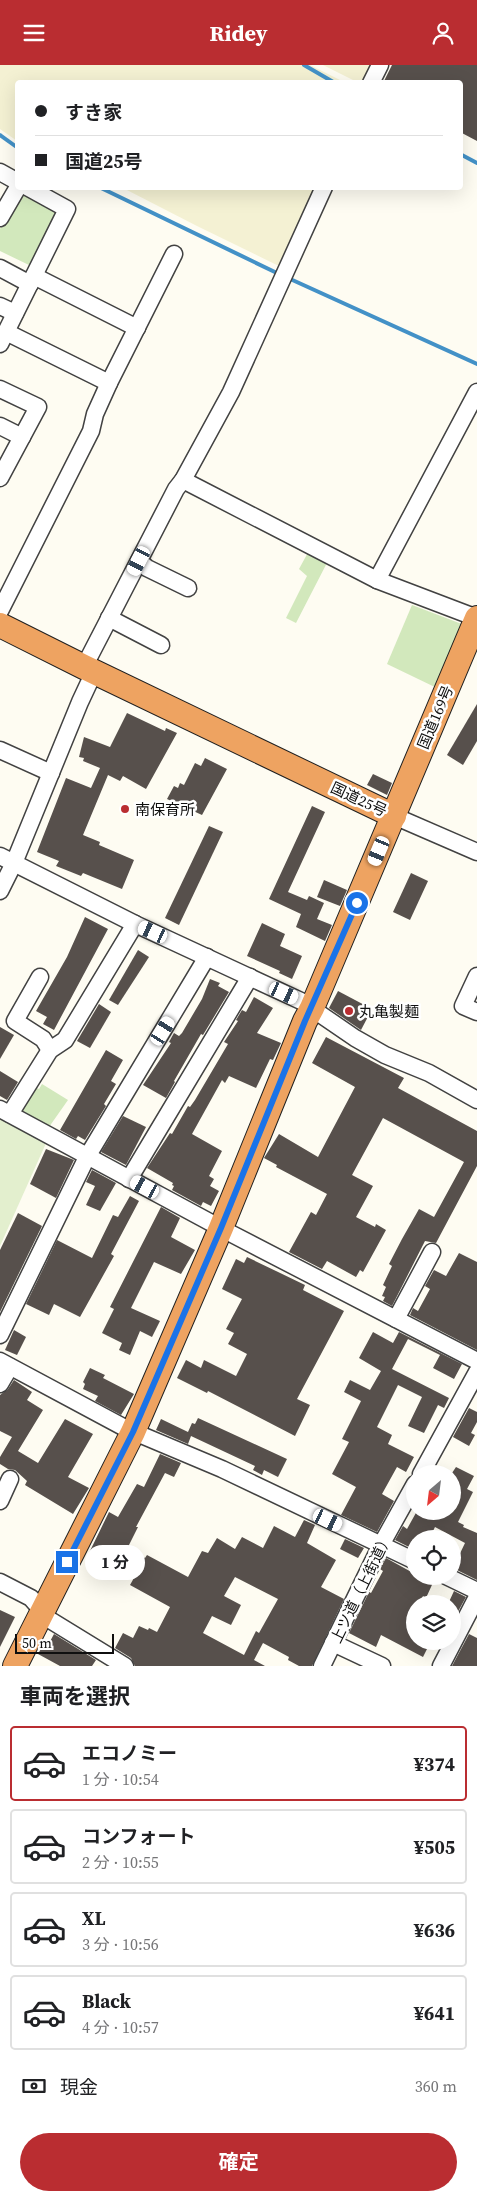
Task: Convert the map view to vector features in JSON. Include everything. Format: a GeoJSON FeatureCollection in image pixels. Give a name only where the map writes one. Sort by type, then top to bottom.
{"type":"FeatureCollection","features":[{"type":"Feature","properties":{"kind":"highway","name":"国道169号"},"geometry":{"type":"LineString","coordinates":[[394,816],[476,621]]}},
{"type":"Feature","properties":{"kind":"highway","name":"国道25号"},"geometry":{"type":"LineString","coordinates":[[0,625],[89,670],[394,816],[302,1029],[221,1228],[133,1432],[15,1666]]}},
{"type":"Feature","properties":{"kind":"street"},"geometry":{"type":"LineString","coordinates":[[372,80],[380,65]]}},
{"type":"Feature","properties":{"kind":"street"},"geometry":{"type":"LineString","coordinates":[[0,172],[15,180]]}},
{"type":"Feature","properties":{"kind":"street"},"geometry":{"type":"LineString","coordinates":[[0,218],[16,190]]}},
{"type":"Feature","properties":{"kind":"street"},"geometry":{"type":"LineString","coordinates":[[32,190],[67,209],[2,339],[109,383]]}},
{"type":"Feature","properties":{"kind":"street"},"geometry":{"type":"LineString","coordinates":[[0,891],[7,859],[51,773],[80,702],[89,670],[109,618],[176,489],[231,392],[323,190]]}},
{"type":"Feature","properties":{"kind":"street"},"geometry":{"type":"LineString","coordinates":[[0,611],[92,431],[95,414],[109,383],[174,254]]}},
{"type":"Feature","properties":{"kind":"street"},"geometry":{"type":"LineString","coordinates":[[0,268],[32,280],[137,328]]}},
{"type":"Feature","properties":{"kind":"street"},"geometry":{"type":"LineString","coordinates":[[0,306],[15,313]]}},
{"type":"Feature","properties":{"kind":"street"},"geometry":{"type":"LineString","coordinates":[[0,389],[38,407],[2,468]]}},
{"type":"Feature","properties":{"kind":"street"},"geometry":{"type":"LineString","coordinates":[[378,580],[477,392]]}},
{"type":"Feature","properties":{"kind":"street"},"geometry":{"type":"LineString","coordinates":[[0,426],[22,437]]}},
{"type":"Feature","properties":{"kind":"street"},"geometry":{"type":"LineString","coordinates":[[183,479],[378,580],[476,621]]}},
{"type":"Feature","properties":{"kind":"street"},"geometry":{"type":"LineString","coordinates":[[139,561],[147,568],[188,588]]}},
{"type":"Feature","properties":{"kind":"street"},"geometry":{"type":"LineString","coordinates":[[109,618],[161,645]]}},
{"type":"Feature","properties":{"kind":"street"},"geometry":{"type":"LineString","coordinates":[[0,750],[51,773]]}},
{"type":"Feature","properties":{"kind":"street"},"geometry":{"type":"LineString","coordinates":[[394,816],[477,852]]}},
{"type":"Feature","properties":{"kind":"street"},"geometry":{"type":"LineString","coordinates":[[7,859],[135,924],[312,1008],[355,1039],[385,1055],[429,1073],[477,1100]]}},
{"type":"Feature","properties":{"kind":"street"},"geometry":{"type":"LineString","coordinates":[[135,924],[65,1041],[50,1050],[5,1112],[221,1228],[477,1361]]}},
{"type":"Feature","properties":{"kind":"street"},"geometry":{"type":"LineString","coordinates":[[0,1335],[87,1157],[207,957]]}},
{"type":"Feature","properties":{"kind":"street"},"geometry":{"type":"LineString","coordinates":[[477,976],[463,1006],[477,1013]]}},
{"type":"Feature","properties":{"kind":"street"},"geometry":{"type":"LineString","coordinates":[[40,977],[15,1021],[42,1039],[50,1050]]}},
{"type":"Feature","properties":{"kind":"street"},"geometry":{"type":"LineString","coordinates":[[129,1179],[250,977]]}},
{"type":"Feature","properties":{"kind":"street"},"geometry":{"type":"LineString","coordinates":[[396,1319],[432,1252]]}},
{"type":"Feature","properties":{"kind":"street"},"geometry":{"type":"LineString","coordinates":[[0,1384],[5,1364],[133,1432],[222,1469],[406,1557]]}},
{"type":"Feature","properties":{"kind":"street"},"geometry":{"type":"LineString","coordinates":[[426,1465],[477,1372]]}},
{"type":"Feature","properties":{"kind":"street"},"geometry":{"type":"LineString","coordinates":[[0,1501],[10,1479]]}},
{"type":"Feature","properties":{"kind":"street","name":"上ツ道（上街道）"},"geometry":{"type":"LineString","coordinates":[[322,1666],[381,1545],[406,1500]]}},
{"type":"Feature","properties":{"kind":"street"},"geometry":{"type":"LineString","coordinates":[[0,1582],[31,1597],[50,1620],[125,1666]]}},
{"type":"Feature","properties":{"kind":"street"},"geometry":{"type":"LineString","coordinates":[[461,1583],[477,1591]]}},
{"type":"Feature","properties":{"kind":"street"},"geometry":{"type":"LineString","coordinates":[[442,1666],[477,1597]]}},
{"type":"Feature","properties":{"kind":"street"},"geometry":{"type":"LineString","coordinates":[[333,1643],[382,1666]]}},
{"type":"Feature","properties":{"kind":"shaded area"},"geometry":{"type":"Polygon","coordinates":[[[0,65],[310,65],[340,80],[15,80],[15,140],[0,129],[0,65]]]}},
{"type":"Feature","properties":{"kind":"shaded area"},"geometry":{"type":"Polygon","coordinates":[[[323,65],[373,65],[366,80],[353,80],[323,65]]]}},
{"type":"Feature","properties":{"kind":"shaded area"},"geometry":{"type":"Polygon","coordinates":[[[127,190],[317,190],[283,268],[127,190]]]}},
{"type":"Feature","properties":{"kind":"green space"},"geometry":{"type":"Polygon","coordinates":[[[20,191],[58,209],[31,266],[0,251],[0,229],[20,191]]]}},
{"type":"Feature","properties":{"kind":"green space"},"geometry":{"type":"Polygon","coordinates":[[[311,547],[330,557],[296,623],[286,618],[307,576],[299,569],[311,547]]]}},
{"type":"Feature","properties":{"kind":"green space"},"geometry":{"type":"Polygon","coordinates":[[[412,605],[467,626],[441,690],[387,664],[412,605]]]}},
{"type":"Feature","properties":{"kind":"green space"},"geometry":{"type":"Polygon","coordinates":[[[42,1084],[68,1100],[49,1127],[19,1111],[33,1086],[39,1089],[42,1084]]]}},
{"type":"Feature","properties":{"kind":"green space"},"geometry":{"type":"Polygon","coordinates":[[[0,1116],[47,1141],[0,1246],[0,1116]]]}},
{"type":"Feature","properties":{"kind":"building"},"geometry":{"type":"Polygon","coordinates":[[[392,65],[477,65],[477,141],[463,134],[463,80],[384,80],[392,65]]]}},
{"type":"Feature","properties":{"kind":"building"},"geometry":{"type":"Polygon","coordinates":[[[477,704],[477,741],[463,765],[447,755],[477,704]]]}},
{"type":"Feature","properties":{"kind":"building"},"geometry":{"type":"Polygon","coordinates":[[[127,713],[165,731],[166,728],[177,733],[146,789],[123,776],[120,781],[108,775],[83,835],[100,842],[99,845],[134,860],[122,889],[83,873],[81,876],[56,866],[59,861],[37,852],[66,778],[91,788],[100,768],[83,761],[84,758],[79,757],[84,737],[110,747],[127,713]]]}},
{"type":"Feature","properties":{"kind":"building"},"geometry":{"type":"Polygon","coordinates":[[[205,758],[227,769],[202,815],[167,799],[174,786],[178,788],[180,783],[184,785],[195,763],[201,766],[205,758]]]}},
{"type":"Feature","properties":{"kind":"building"},"geometry":{"type":"Polygon","coordinates":[[[373,774],[392,783],[387,795],[367,785],[373,774]]]}},
{"type":"Feature","properties":{"kind":"building"},"geometry":{"type":"Polygon","coordinates":[[[312,806],[325,812],[288,892],[307,900],[309,896],[324,903],[317,919],[332,925],[325,941],[296,927],[301,914],[269,899],[312,806]]]}},
{"type":"Feature","properties":{"kind":"building"},"geometry":{"type":"Polygon","coordinates":[[[209,826],[223,832],[179,925],[165,918],[209,826]]]}},
{"type":"Feature","properties":{"kind":"building"},"geometry":{"type":"Polygon","coordinates":[[[411,873],[428,881],[410,920],[393,912],[411,873]]]}},
{"type":"Feature","properties":{"kind":"building"},"geometry":{"type":"Polygon","coordinates":[[[324,880],[347,890],[340,906],[317,897],[324,880]]]}},
{"type":"Feature","properties":{"kind":"building"},"geometry":{"type":"Polygon","coordinates":[[[85,917],[108,929],[54,1030],[43,1024],[47,1017],[36,1011],[67,957],[85,917]]]}},
{"type":"Feature","properties":{"kind":"building"},"geometry":{"type":"Polygon","coordinates":[[[262,923],[285,934],[280,946],[302,956],[292,979],[279,973],[280,971],[247,956],[262,923]]]}},
{"type":"Feature","properties":{"kind":"building"},"geometry":{"type":"Polygon","coordinates":[[[138,950],[149,957],[118,1005],[109,1000],[138,950]]]}},
{"type":"Feature","properties":{"kind":"building"},"geometry":{"type":"Polygon","coordinates":[[[210,979],[220,983],[218,986],[229,992],[203,1035],[201,1034],[166,1098],[143,1085],[171,1043],[169,1042],[174,1033],[179,1036],[182,1033],[202,999],[210,979]]]}},
{"type":"Feature","properties":{"kind":"building","name":"丸亀製麺"},"geometry":{"type":"Polygon","coordinates":[[[338,991],[372,1009],[361,1030],[329,1008],[338,991]]]}},
{"type":"Feature","properties":{"kind":"building"},"geometry":{"type":"Polygon","coordinates":[[[254,997],[273,1008],[257,1033],[281,1043],[273,1060],[270,1059],[256,1088],[229,1076],[225,1083],[222,1080],[192,1134],[222,1151],[209,1176],[214,1179],[210,1186],[219,1191],[211,1206],[203,1202],[201,1206],[172,1190],[173,1183],[147,1168],[170,1133],[172,1134],[188,1106],[190,1107],[195,1100],[228,1044],[224,1042],[238,1021],[236,1020],[242,1010],[246,1012],[254,997]]]}},
{"type":"Feature","properties":{"kind":"building"},"geometry":{"type":"Polygon","coordinates":[[[99,1004],[111,1012],[90,1048],[77,1041],[99,1004]]]}},
{"type":"Feature","properties":{"kind":"building"},"geometry":{"type":"Polygon","coordinates":[[[0,1027],[14,1035],[0,1059],[0,1027]]]}},
{"type":"Feature","properties":{"kind":"building"},"geometry":{"type":"Polygon","coordinates":[[[326,1037],[404,1078],[398,1088],[477,1131],[477,1166],[436,1243],[425,1241],[392,1306],[383,1301],[385,1297],[382,1296],[386,1287],[383,1285],[392,1266],[389,1264],[419,1209],[434,1217],[464,1162],[383,1118],[352,1175],[373,1186],[356,1217],[375,1227],[376,1224],[386,1230],[363,1272],[360,1270],[356,1277],[327,1261],[322,1269],[289,1252],[311,1212],[316,1215],[327,1194],[276,1167],[277,1165],[264,1158],[279,1134],[318,1157],[355,1087],[312,1063],[326,1037]]]}},
{"type":"Feature","properties":{"kind":"building"},"geometry":{"type":"Polygon","coordinates":[[[106,1050],[123,1060],[111,1081],[116,1084],[104,1104],[106,1106],[85,1140],[78,1136],[76,1139],[60,1130],[106,1050]]]}},
{"type":"Feature","properties":{"kind":"building"},"geometry":{"type":"Polygon","coordinates":[[[0,1071],[18,1082],[7,1100],[0,1096],[0,1071]]]}},
{"type":"Feature","properties":{"kind":"building"},"geometry":{"type":"Polygon","coordinates":[[[123,1116],[146,1127],[126,1165],[101,1152],[123,1116]]]}},
{"type":"Feature","properties":{"kind":"building"},"geometry":{"type":"Polygon","coordinates":[[[46,1149],[74,1160],[56,1198],[30,1184],[46,1149]]]}},
{"type":"Feature","properties":{"kind":"building"},"geometry":{"type":"Polygon","coordinates":[[[92,1170],[116,1183],[100,1211],[86,1205],[95,1186],[86,1182],[92,1170]]]}},
{"type":"Feature","properties":{"kind":"building"},"geometry":{"type":"Polygon","coordinates":[[[130,1196],[139,1201],[111,1254],[114,1256],[80,1317],[54,1304],[49,1315],[26,1304],[57,1240],[92,1258],[113,1215],[118,1217],[130,1196]]]}},
{"type":"Feature","properties":{"kind":"building"},"geometry":{"type":"Polygon","coordinates":[[[161,1207],[180,1218],[171,1237],[195,1250],[181,1274],[154,1262],[131,1308],[160,1321],[152,1337],[140,1331],[130,1355],[119,1350],[122,1343],[102,1333],[114,1309],[110,1307],[161,1207]]]}},
{"type":"Feature","properties":{"kind":"building"},"geometry":{"type":"Polygon","coordinates":[[[18,1213],[42,1226],[0,1312],[0,1250],[18,1213]]]}},
{"type":"Feature","properties":{"kind":"building"},"geometry":{"type":"Polygon","coordinates":[[[459,1253],[477,1262],[477,1350],[410,1315],[413,1308],[418,1311],[430,1289],[425,1286],[434,1270],[446,1276],[459,1253]]]}},
{"type":"Feature","properties":{"kind":"building"},"geometry":{"type":"Polygon","coordinates":[[[247,1257],[305,1285],[303,1290],[344,1311],[297,1399],[310,1405],[295,1436],[208,1391],[207,1393],[177,1378],[186,1360],[201,1368],[204,1360],[236,1376],[247,1354],[228,1344],[234,1333],[226,1329],[242,1299],[222,1289],[236,1259],[244,1263],[247,1257]]]}},
{"type":"Feature","properties":{"kind":"building"},"geometry":{"type":"Polygon","coordinates":[[[14,1330],[26,1337],[17,1355],[5,1350],[14,1330]]]}},
{"type":"Feature","properties":{"kind":"building"},"geometry":{"type":"Polygon","coordinates":[[[373,1332],[393,1343],[399,1332],[462,1364],[454,1379],[433,1368],[440,1355],[408,1339],[392,1369],[449,1398],[444,1408],[438,1405],[424,1433],[408,1426],[422,1397],[398,1385],[377,1427],[392,1435],[388,1444],[414,1457],[410,1465],[406,1465],[406,1472],[397,1467],[382,1494],[394,1501],[377,1532],[341,1515],[356,1487],[332,1474],[349,1442],[342,1439],[361,1401],[344,1392],[350,1380],[370,1390],[381,1371],[359,1358],[373,1332]]]}},
{"type":"Feature","properties":{"kind":"building"},"geometry":{"type":"Polygon","coordinates":[[[90,1368],[105,1375],[103,1378],[134,1394],[121,1415],[95,1401],[98,1396],[83,1389],[85,1384],[83,1382],[90,1368]]]}},
{"type":"Feature","properties":{"kind":"building"},"geometry":{"type":"Polygon","coordinates":[[[14,1380],[32,1392],[27,1400],[43,1410],[18,1451],[38,1463],[65,1419],[93,1434],[68,1477],[89,1488],[73,1514],[25,1485],[27,1481],[15,1470],[8,1469],[0,1464],[0,1457],[12,1437],[0,1431],[0,1395],[8,1389],[14,1380]]]}},
{"type":"Feature","properties":{"kind":"building"},"geometry":{"type":"Polygon","coordinates":[[[469,1408],[477,1412],[477,1422],[471,1433],[475,1435],[469,1446],[453,1437],[469,1408]]]}},
{"type":"Feature","properties":{"kind":"building"},"geometry":{"type":"Polygon","coordinates":[[[198,1418],[287,1459],[278,1477],[264,1470],[262,1475],[253,1470],[255,1466],[191,1436],[188,1444],[156,1430],[161,1419],[188,1432],[192,1423],[195,1424],[198,1418]]]}},
{"type":"Feature","properties":{"kind":"building"},"geometry":{"type":"Polygon","coordinates":[[[160,1454],[181,1463],[174,1477],[165,1473],[136,1527],[138,1527],[127,1549],[145,1558],[147,1555],[188,1577],[202,1551],[208,1553],[217,1538],[235,1549],[242,1537],[263,1548],[274,1526],[295,1537],[304,1520],[315,1525],[307,1543],[336,1560],[321,1587],[344,1599],[312,1666],[299,1666],[288,1660],[289,1657],[263,1643],[254,1660],[265,1666],[135,1666],[131,1658],[115,1648],[123,1633],[133,1638],[139,1626],[157,1632],[170,1607],[130,1585],[139,1569],[120,1559],[116,1567],[89,1553],[109,1512],[118,1517],[137,1484],[144,1487],[160,1454]],[[235,1577],[224,1596],[241,1605],[231,1625],[212,1616],[203,1633],[244,1655],[256,1631],[259,1633],[278,1599],[235,1577]]]}},
{"type":"Feature","properties":{"kind":"building"},"geometry":{"type":"Polygon","coordinates":[[[461,1470],[474,1476],[467,1489],[473,1492],[461,1516],[461,1470]]]}},
{"type":"Feature","properties":{"kind":"building"},"geometry":{"type":"Polygon","coordinates":[[[412,1520],[459,1520],[458,1522],[464,1525],[463,1527],[477,1533],[477,1580],[461,1572],[461,1551],[465,1543],[461,1541],[461,1530],[441,1530],[435,1527],[434,1530],[406,1530],[406,1546],[395,1540],[403,1526],[407,1529],[412,1520]]]}},
{"type":"Feature","properties":{"kind":"building"},"geometry":{"type":"Polygon","coordinates":[[[345,1539],[364,1548],[358,1558],[340,1549],[345,1539]]]}},
{"type":"Feature","properties":{"kind":"building"},"geometry":{"type":"Polygon","coordinates":[[[386,1558],[406,1569],[406,1585],[432,1585],[427,1595],[406,1595],[406,1648],[381,1635],[376,1647],[349,1633],[369,1592],[371,1593],[383,1571],[380,1569],[386,1558]]]}},
{"type":"Feature","properties":{"kind":"building"},"geometry":{"type":"Polygon","coordinates":[[[454,1591],[466,1597],[461,1606],[461,1595],[452,1595],[454,1591]]]}},
{"type":"Feature","properties":{"kind":"building"},"geometry":{"type":"Polygon","coordinates":[[[0,1610],[15,1617],[0,1647],[0,1610]]]}},
{"type":"Feature","properties":{"kind":"building"},"geometry":{"type":"Polygon","coordinates":[[[54,1634],[96,1660],[92,1666],[60,1666],[38,1654],[43,1645],[47,1647],[54,1634]]]}},
{"type":"Feature","properties":{"kind":"building"},"geometry":{"type":"Polygon","coordinates":[[[469,1634],[477,1638],[477,1666],[452,1666],[469,1634]]]}},
{"type":"Feature","properties":{"kind":"building"},"geometry":{"type":"Polygon","coordinates":[[[410,1650],[426,1650],[423,1657],[410,1650]]]}},
{"type":"Feature","properties":{"kind":"waterway"},"geometry":{"type":"LineString","coordinates":[[304,65],[330,80]]}},
{"type":"Feature","properties":{"kind":"waterway"},"geometry":{"type":"LineString","coordinates":[[0,135],[15,146]]}},
{"type":"Feature","properties":{"kind":"waterway"},"geometry":{"type":"LineString","coordinates":[[463,156],[477,163]]}},
{"type":"Feature","properties":{"kind":"waterway"},"geometry":{"type":"LineString","coordinates":[[105,190],[279,274]]}},
{"type":"Feature","properties":{"kind":"waterway"},"geometry":{"type":"LineString","coordinates":[[288,278],[477,364]]}},
{"type":"Feature","properties":{"kind":"place","name":"南保育所"},"geometry":{"type":"Point","coordinates":[125,809]}},
{"type":"Feature","properties":{"kind":"place","name":"丸亀製麺"},"geometry":{"type":"Point","coordinates":[349,1011]}},
{"type":"Feature","properties":{"kind":"route"},"geometry":{"type":"LineString","coordinates":[[67,1562],[133,1432],[221,1228],[305,1021],[357,903]]}}]}
